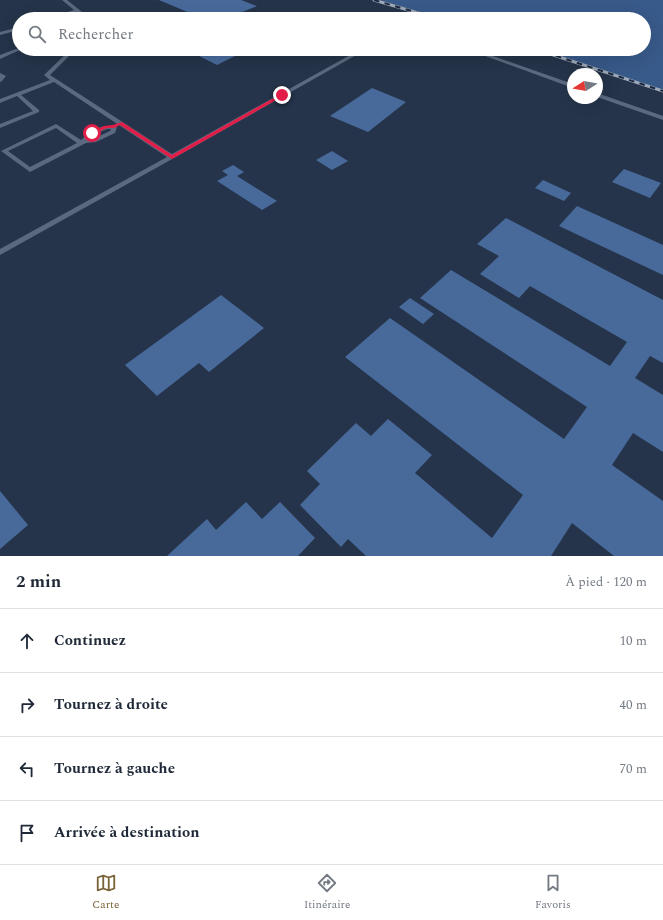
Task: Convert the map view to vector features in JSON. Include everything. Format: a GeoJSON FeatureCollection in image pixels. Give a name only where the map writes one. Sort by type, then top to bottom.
{"type":"FeatureCollection","features":[{"type":"Feature","properties":{"kind":"lane"},"geometry":{"type":"LineString","coordinates":[[64,0],[80,12]]}},
{"type":"Feature","properties":{"kind":"lane"},"geometry":{"type":"LineString","coordinates":[[72,12],[78,10]]}},
{"type":"Feature","properties":{"kind":"lane"},"geometry":{"type":"LineString","coordinates":[[0,34],[12,30]]}},
{"type":"Feature","properties":{"kind":"lane"},"geometry":{"type":"LineString","coordinates":[[0,57],[12,52]]}},
{"type":"Feature","properties":{"kind":"lane"},"geometry":{"type":"LineString","coordinates":[[67,56],[47,75],[172,157]]}},
{"type":"Feature","properties":{"kind":"lane"},"geometry":{"type":"LineString","coordinates":[[0,252],[352,56]]}},
{"type":"Feature","properties":{"kind":"lane"},"geometry":{"type":"LineString","coordinates":[[488,56],[567,84]]}},
{"type":"Feature","properties":{"kind":"lane"},"geometry":{"type":"LineString","coordinates":[[0,75],[2,76],[0,80]]}},
{"type":"Feature","properties":{"kind":"lane"},"geometry":{"type":"LineString","coordinates":[[0,101],[54,80]]}},
{"type":"Feature","properties":{"kind":"lane"},"geometry":{"type":"LineString","coordinates":[[0,126],[37,111],[17,94]]}},
{"type":"Feature","properties":{"kind":"lane"},"geometry":{"type":"LineString","coordinates":[[603,97],[663,118]]}},
{"type":"Feature","properties":{"kind":"lane"},"geometry":{"type":"LineString","coordinates":[[83,142],[56,126],[4,151],[30,170],[83,142],[94,141],[113,132],[114,127],[120,123]]}},
{"type":"Feature","properties":{"kind":"shaded area"},"geometry":{"type":"Polygon","coordinates":[[[380,0],[663,0],[663,90],[603,70],[603,68],[596,68],[560,56],[651,56],[651,12],[420,12],[380,0]]]}},
{"type":"Feature","properties":{"kind":"building"},"geometry":{"type":"Polygon","coordinates":[[[159,0],[241,0],[257,6],[242,12],[187,12],[159,0]]]}},
{"type":"Feature","properties":{"kind":"building"},"geometry":{"type":"Polygon","coordinates":[[[199,56],[235,56],[217,65],[199,56]]]}},
{"type":"Feature","properties":{"kind":"building"},"geometry":{"type":"Polygon","coordinates":[[[372,88],[406,102],[368,132],[330,116],[372,88]]]}},
{"type":"Feature","properties":{"kind":"building"},"geometry":{"type":"Polygon","coordinates":[[[332,151],[348,161],[332,170],[316,160],[332,151]]]}},
{"type":"Feature","properties":{"kind":"building"},"geometry":{"type":"Polygon","coordinates":[[[233,165],[244,172],[237,176],[277,201],[262,210],[217,181],[228,175],[222,171],[233,165]]]}},
{"type":"Feature","properties":{"kind":"building"},"geometry":{"type":"Polygon","coordinates":[[[624,169],[661,183],[650,198],[612,182],[624,169]]]}},
{"type":"Feature","properties":{"kind":"building"},"geometry":{"type":"Polygon","coordinates":[[[543,180],[571,193],[564,201],[535,188],[543,180]]]}},
{"type":"Feature","properties":{"kind":"building"},"geometry":{"type":"Polygon","coordinates":[[[577,206],[663,245],[663,275],[559,226],[577,206]]]}},
{"type":"Feature","properties":{"kind":"building"},"geometry":{"type":"Polygon","coordinates":[[[506,218],[663,300],[663,363],[650,356],[635,378],[663,395],[663,452],[633,433],[612,465],[663,501],[663,556],[614,556],[572,523],[551,556],[366,556],[348,539],[341,547],[300,505],[320,484],[307,471],[356,423],[371,436],[388,419],[432,455],[415,473],[492,538],[523,495],[345,357],[390,318],[564,439],[587,407],[420,298],[451,270],[610,366],[627,342],[530,286],[519,298],[480,274],[499,256],[477,244],[506,218]]]}},
{"type":"Feature","properties":{"kind":"building"},"geometry":{"type":"Polygon","coordinates":[[[221,295],[264,328],[209,372],[199,363],[157,396],[125,365],[221,295]]]}},
{"type":"Feature","properties":{"kind":"building"},"geometry":{"type":"Polygon","coordinates":[[[410,298],[434,314],[423,324],[399,307],[410,298]]]}},
{"type":"Feature","properties":{"kind":"building"},"geometry":{"type":"Polygon","coordinates":[[[0,491],[28,525],[0,549],[0,491]]]}},
{"type":"Feature","properties":{"kind":"building"},"geometry":{"type":"Polygon","coordinates":[[[246,502],[262,519],[280,502],[315,538],[298,556],[167,556],[207,519],[216,530],[246,502]]]}},
{"type":"Feature","properties":{"kind":"railway"},"geometry":{"type":"LineString","coordinates":[[374,0],[415,12]]}},
{"type":"Feature","properties":{"kind":"railway"},"geometry":{"type":"LineString","coordinates":[[556,56],[663,91]]}},
{"type":"Feature","properties":{"kind":"route"},"geometry":{"type":"LineString","coordinates":[[92,133],[106,127],[114,127],[120,123],[172,157],[282,95]]}}]}
